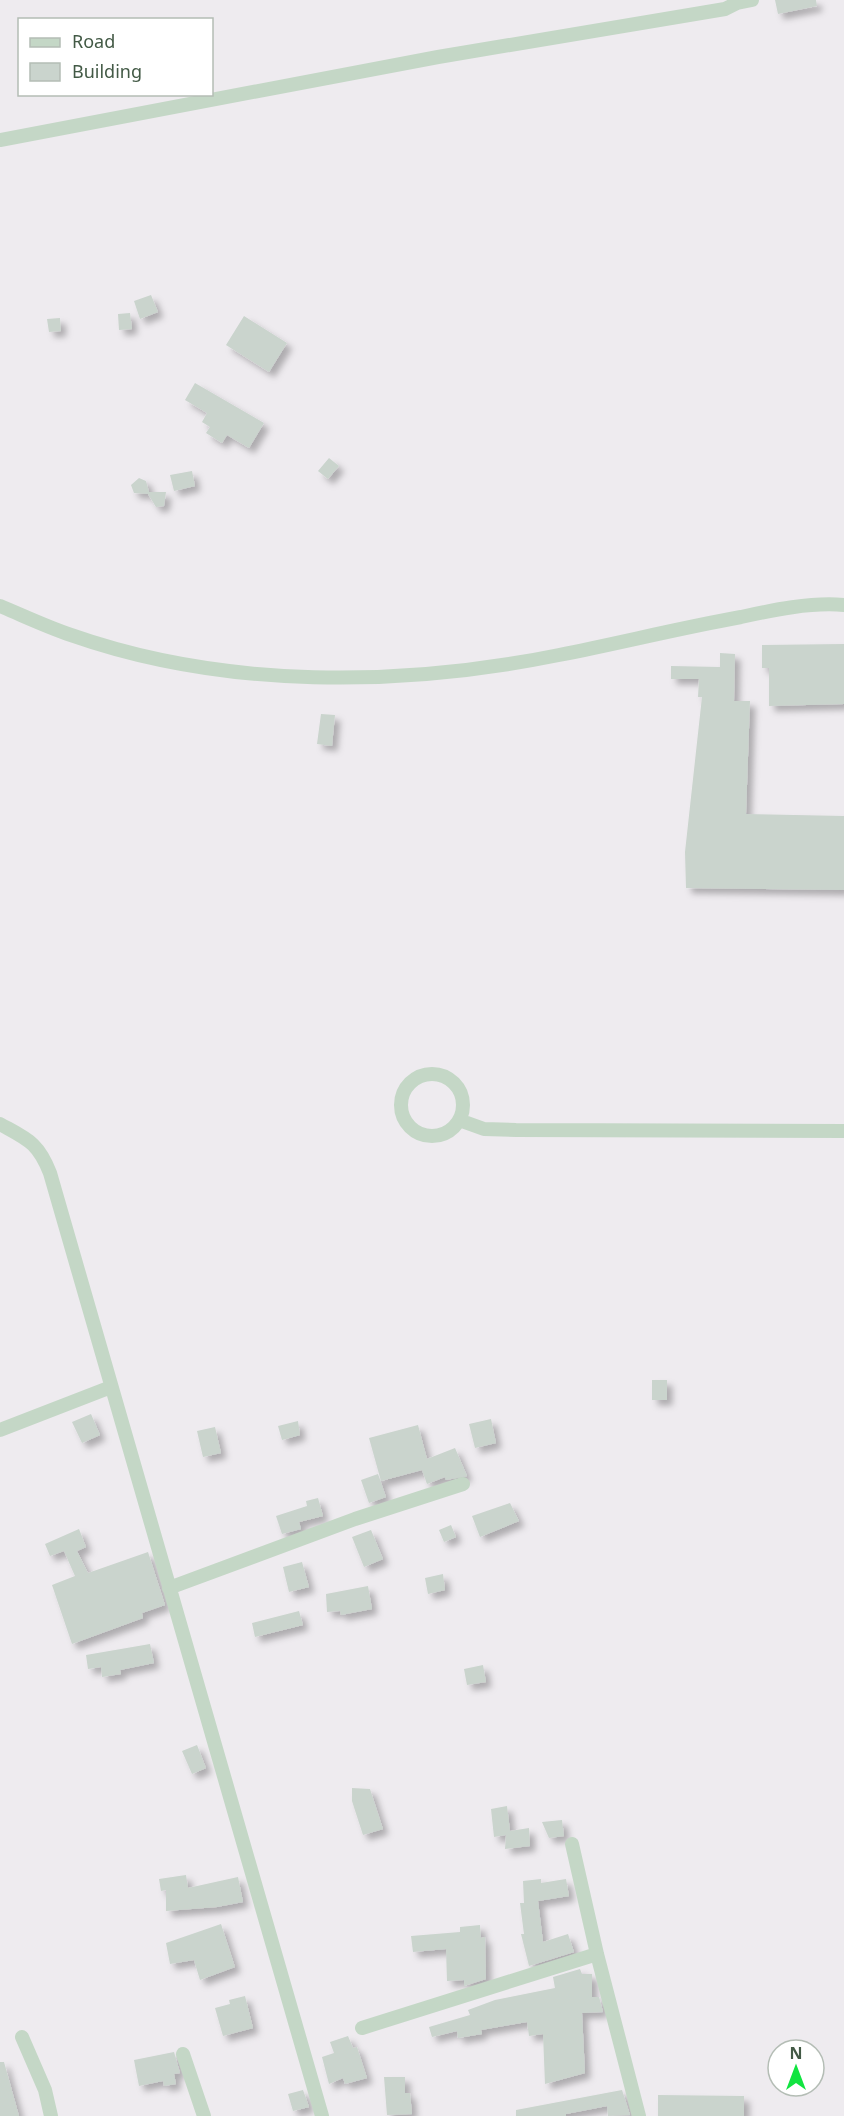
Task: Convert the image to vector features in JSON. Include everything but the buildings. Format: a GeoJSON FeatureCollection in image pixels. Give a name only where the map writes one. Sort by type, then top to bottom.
{"type":"FeatureCollection","features":[{"type":"Feature","properties":{"kind":"street"},"geometry":{"type":"LineString","coordinates":[[0,140],[438,57],[725,9],[737,2],[752,0]]}},
{"type":"Feature","properties":{"kind":"street"},"geometry":{"type":"LineString","coordinates":[[0,606],[72,635],[139,654],[224,669],[302,678],[381,678],[557,656],[768,612],[844,605]]}},
{"type":"Feature","properties":{"kind":"street"},"geometry":{"type":"LineString","coordinates":[[432,1073],[451,1080],[462,1096],[463,1106],[459,1120],[448,1132],[437,1136],[417,1132],[408,1126],[400,1107],[405,1087],[422,1075],[432,1073]]}},
{"type":"Feature","properties":{"kind":"street"},"geometry":{"type":"LineString","coordinates":[[459,1120],[484,1129],[516,1131],[844,1131]]}},
{"type":"Feature","properties":{"kind":"street"},"geometry":{"type":"LineString","coordinates":[[0,1124],[30,1141],[40,1149],[44,1159],[322,2116]]}},
{"type":"Feature","properties":{"kind":"street"},"geometry":{"type":"LineString","coordinates":[[0,1430],[111,1387]]}},
{"type":"Feature","properties":{"kind":"street"},"geometry":{"type":"LineString","coordinates":[[169,1588],[356,1519],[463,1484]]}},
{"type":"Feature","properties":{"kind":"street"},"geometry":{"type":"LineString","coordinates":[[572,1844],[597,1954],[639,2116]]}},
{"type":"Feature","properties":{"kind":"street"},"geometry":{"type":"LineString","coordinates":[[363,2028],[597,1954]]}},
{"type":"Feature","properties":{"kind":"street"},"geometry":{"type":"LineString","coordinates":[[22,2037],[45,2090],[51,2116]]}},
{"type":"Feature","properties":{"kind":"street"},"geometry":{"type":"LineString","coordinates":[[183,2054],[204,2116]]}}]}
